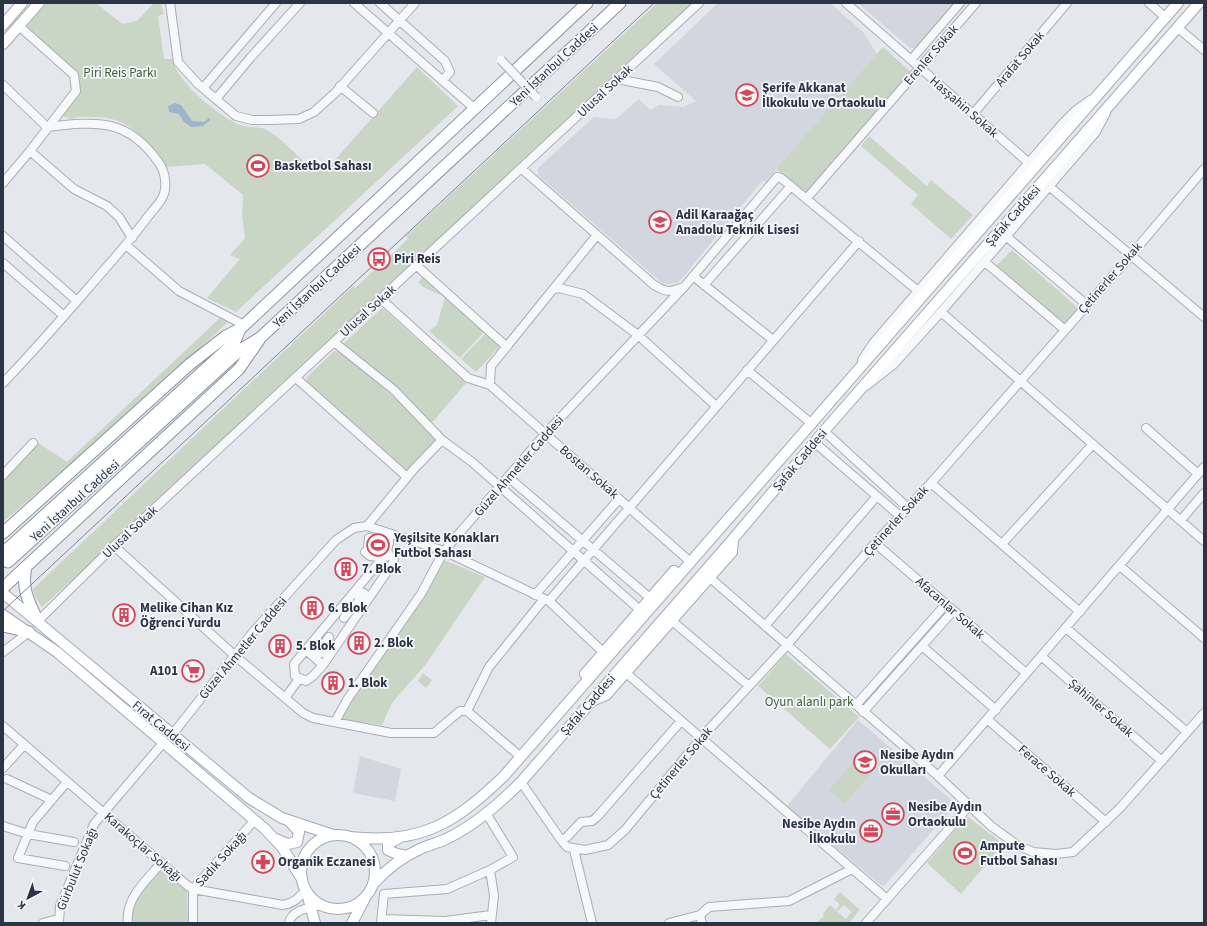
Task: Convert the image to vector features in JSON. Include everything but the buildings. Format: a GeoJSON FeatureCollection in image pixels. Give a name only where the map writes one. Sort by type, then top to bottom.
{"type":"FeatureCollection","features":[{"type":"Feature","properties":{"kind":"highway","name":"Yeni İstanbul Caddesi"},"geometry":{"type":"LineString","coordinates":[[6,558],[234,343],[242,327],[587,3]]}},
{"type":"Feature","properties":{"kind":"highway","name":"Yeni İstanbul Caddesi"},"geometry":{"type":"LineString","coordinates":[[6,558],[240,350],[260,338],[620,3]]}},
{"type":"Feature","properties":{"kind":"highway"},"geometry":{"type":"LineString","coordinates":[[3,533],[190,364],[226,336],[242,327]]}},
{"type":"Feature","properties":{"kind":"highway"},"geometry":{"type":"LineString","coordinates":[[3,588],[239,369],[260,338]]}},
{"type":"Feature","properties":{"kind":"highway"},"geometry":{"type":"LineString","coordinates":[[3,528],[18,519]]}},
{"type":"Feature","properties":{"kind":"highway"},"geometry":{"type":"LineString","coordinates":[[3,574],[13,574],[25,568]]}},
{"type":"Feature","properties":{"kind":"highway"},"geometry":{"type":"LineString","coordinates":[[25,568],[24,591],[38,621]]}},
{"type":"Feature","properties":{"kind":"highway"},"geometry":{"type":"LineString","coordinates":[[5,624],[29,632]]}},
{"type":"Feature","properties":{"kind":"main road"},"geometry":{"type":"LineString","coordinates":[[3,24],[22,3]]}},
{"type":"Feature","properties":{"kind":"main road"},"geometry":{"type":"LineString","coordinates":[[3,44],[39,3]]}},
{"type":"Feature","properties":{"kind":"main road","name":"Şafak Caddesi"},"geometry":{"type":"LineString","coordinates":[[350,837],[401,837],[432,830],[457,816],[487,792],[522,757],[1178,3]]}},
{"type":"Feature","properties":{"kind":"main road","name":"Şafak Caddesi"},"geometry":{"type":"LineString","coordinates":[[374,883],[388,869],[407,856],[421,848],[446,839],[486,814],[521,782],[590,701],[733,539],[814,442],[1199,3]]}},
{"type":"Feature","properties":{"kind":"main road"},"geometry":{"type":"LineString","coordinates":[[1077,119],[1089,129]]}},
{"type":"Feature","properties":{"kind":"main road"},"geometry":{"type":"LineString","coordinates":[[875,351],[886,361]]}},
{"type":"Feature","properties":{"kind":"main road"},"geometry":{"type":"LineString","coordinates":[[579,691],[580,680],[650,598],[710,531],[721,528]]}},
{"type":"Feature","properties":{"kind":"main road"},"geometry":{"type":"LineString","coordinates":[[590,701],[606,695],[732,552],[733,539]]}},
{"type":"Feature","properties":{"kind":"main road","name":"Fırat Caddesi"},"geometry":{"type":"LineString","coordinates":[[3,594],[38,621],[240,792],[266,810],[290,822],[333,835]]}},
{"type":"Feature","properties":{"kind":"main road","name":"Fırat Caddesi"},"geometry":{"type":"LineString","coordinates":[[29,632],[70,664],[274,838],[288,855],[302,879]]}},
{"type":"Feature","properties":{"kind":"main road"},"geometry":{"type":"LineString","coordinates":[[274,838],[285,843],[297,842],[299,832],[290,822]]}},
{"type":"Feature","properties":{"kind":"main road"},"geometry":{"type":"LineString","coordinates":[[314,923],[306,889],[302,879],[302,867],[308,850],[321,839],[333,835],[350,837],[360,842],[371,855],[375,866],[374,883],[352,923]]}},
{"type":"Feature","properties":{"kind":"main road"},"geometry":{"type":"LineString","coordinates":[[401,837],[388,844],[388,850],[407,856]]}},
{"type":"Feature","properties":{"kind":"main road"},"geometry":{"type":"LineString","coordinates":[[306,889],[313,898],[322,905],[333,908],[345,908],[356,905],[365,898]]}},
{"type":"Feature","properties":{"kind":"street"},"geometry":{"type":"LineString","coordinates":[[170,3],[178,62],[203,88],[236,116],[252,120],[299,119],[314,112],[340,86],[415,3]]}},
{"type":"Feature","properties":{"kind":"street"},"geometry":{"type":"LineString","coordinates":[[203,88],[276,3]]}},
{"type":"Feature","properties":{"kind":"street"},"geometry":{"type":"LineString","coordinates":[[216,100],[300,3]]}},
{"type":"Feature","properties":{"kind":"street"},"geometry":{"type":"LineString","coordinates":[[354,3],[389,32],[475,109]]}},
{"type":"Feature","properties":{"kind":"street"},"geometry":{"type":"LineString","coordinates":[[380,3],[445,61],[450,72],[443,80]]}},
{"type":"Feature","properties":{"kind":"street","name":"Ulusal Sokak"},"geometry":{"type":"LineString","coordinates":[[38,621],[114,546],[522,169],[699,3]]}},
{"type":"Feature","properties":{"kind":"street","name":"Hasşahin Sokak"},"geometry":{"type":"LineString","coordinates":[[846,3],[1029,163]]}},
{"type":"Feature","properties":{"kind":"street","name":"Erenler Sokak"},"geometry":{"type":"LineString","coordinates":[[911,60],[960,3]]}},
{"type":"Feature","properties":{"kind":"street","name":"Erenler Sokak"},"geometry":{"type":"LineString","coordinates":[[807,198],[976,3]]}},
{"type":"Feature","properties":{"kind":"street","name":"Arafat Sokak"},"geometry":{"type":"LineString","coordinates":[[973,114],[1067,3]]}},
{"type":"Feature","properties":{"kind":"street"},"geometry":{"type":"LineString","coordinates":[[1149,3],[1166,18]]}},
{"type":"Feature","properties":{"kind":"street"},"geometry":{"type":"LineString","coordinates":[[3,183],[30,151],[76,91],[74,75],[19,26]]}},
{"type":"Feature","properties":{"kind":"street"},"geometry":{"type":"LineString","coordinates":[[1178,28],[1204,50]]}},
{"type":"Feature","properties":{"kind":"street"},"geometry":{"type":"LineString","coordinates":[[501,60],[536,97]]}},
{"type":"Feature","properties":{"kind":"street"},"geometry":{"type":"LineString","coordinates":[[617,79],[658,87],[678,97]]}},
{"type":"Feature","properties":{"kind":"street"},"geometry":{"type":"LineString","coordinates":[[3,86],[47,127],[84,123],[124,129],[138,139],[152,154],[163,169],[166,184],[162,200],[132,238],[3,383]]}},
{"type":"Feature","properties":{"kind":"street"},"geometry":{"type":"LineString","coordinates":[[340,86],[373,113]]}},
{"type":"Feature","properties":{"kind":"street"},"geometry":{"type":"LineString","coordinates":[[849,380],[874,342],[1075,110],[1099,94]]}},
{"type":"Feature","properties":{"kind":"street"},"geometry":{"type":"LineString","coordinates":[[859,391],[882,375],[894,364],[985,262],[1096,132],[1110,105]]}},
{"type":"Feature","properties":{"kind":"street"},"geometry":{"type":"LineString","coordinates":[[30,151],[74,189],[107,206],[119,218],[132,238]]}},
{"type":"Feature","properties":{"kind":"street"},"geometry":{"type":"LineString","coordinates":[[522,169],[654,285],[664,291],[672,292],[684,287]]}},
{"type":"Feature","properties":{"kind":"street","name":"Çetinerler Sokak"},"geometry":{"type":"LineString","coordinates":[[574,850],[585,850],[608,845],[625,830],[701,738],[787,645],[907,507],[931,483],[1131,255],[1204,169]]}},
{"type":"Feature","properties":{"kind":"street","name":"Güzel Ahmetler Caddesi"},"geometry":{"type":"LineString","coordinates":[[335,722],[347,700],[421,594],[444,551],[545,434],[684,287],[777,177],[781,178],[791,186]]}},
{"type":"Feature","properties":{"kind":"street"},"geometry":{"type":"LineString","coordinates":[[704,285],[791,186],[918,291]]}},
{"type":"Feature","properties":{"kind":"street"},"geometry":{"type":"LineString","coordinates":[[1050,187],[1202,312]]}},
{"type":"Feature","properties":{"kind":"street"},"geometry":{"type":"LineString","coordinates":[[490,385],[491,366],[597,235]]}},
{"type":"Feature","properties":{"kind":"street"},"geometry":{"type":"LineString","coordinates":[[3,236],[77,301]]}},
{"type":"Feature","properties":{"kind":"street"},"geometry":{"type":"LineString","coordinates":[[1007,236],[1087,305]]}},
{"type":"Feature","properties":{"kind":"street"},"geometry":{"type":"LineString","coordinates":[[467,711],[489,668],[546,600],[592,550],[859,241]]}},
{"type":"Feature","properties":{"kind":"street"},"geometry":{"type":"LineString","coordinates":[[126,245],[179,291],[242,327]]}},
{"type":"Feature","properties":{"kind":"street"},"geometry":{"type":"LineString","coordinates":[[985,262],[1065,330]]}},
{"type":"Feature","properties":{"kind":"street"},"geometry":{"type":"LineString","coordinates":[[3,263],[64,316]]}},
{"type":"Feature","properties":{"kind":"street"},"geometry":{"type":"LineString","coordinates":[[417,266],[507,347]]}},
{"type":"Feature","properties":{"kind":"street"},"geometry":{"type":"LineString","coordinates":[[693,276],[773,340]]}},
{"type":"Feature","properties":{"kind":"street"},"geometry":{"type":"LineString","coordinates":[[554,289],[559,288],[583,294],[638,335],[716,406]]}},
{"type":"Feature","properties":{"kind":"street","name":"Bostan Sokak"},"geometry":{"type":"LineString","coordinates":[[381,299],[468,378],[490,385],[686,558]]}},
{"type":"Feature","properties":{"kind":"street"},"geometry":{"type":"LineString","coordinates":[[941,312],[1019,382],[1093,444],[1204,541]]}},
{"type":"Feature","properties":{"kind":"street"},"geometry":{"type":"LineString","coordinates":[[334,342],[394,390],[442,440],[472,462],[640,610]]}},
{"type":"Feature","properties":{"kind":"street"},"geometry":{"type":"LineString","coordinates":[[747,370],[812,424]]}},
{"type":"Feature","properties":{"kind":"street"},"geometry":{"type":"LineString","coordinates":[[296,378],[407,477]]}},
{"type":"Feature","properties":{"kind":"street"},"geometry":{"type":"LineString","coordinates":[[938,776],[988,720],[1026,673],[1120,566],[1201,470],[1146,428]]}},
{"type":"Feature","properties":{"kind":"street"},"geometry":{"type":"LineString","coordinates":[[824,431],[907,507]]}},
{"type":"Feature","properties":{"kind":"street"},"geometry":{"type":"LineString","coordinates":[[442,440],[407,477],[367,526],[444,551],[546,600],[603,652]]}},
{"type":"Feature","properties":{"kind":"street"},"geometry":{"type":"LineString","coordinates":[[814,442],[900,516]]}},
{"type":"Feature","properties":{"kind":"street"},"geometry":{"type":"LineString","coordinates":[[3,475],[33,443]]}},
{"type":"Feature","properties":{"kind":"street"},"geometry":{"type":"LineString","coordinates":[[1002,544],[1093,444]]}},
{"type":"Feature","properties":{"kind":"street"},"geometry":{"type":"LineString","coordinates":[[508,477],[650,598]]}},
{"type":"Feature","properties":{"kind":"street"},"geometry":{"type":"LineString","coordinates":[[931,483],[1080,612]]}},
{"type":"Feature","properties":{"kind":"street"},"geometry":{"type":"LineString","coordinates":[[1181,520],[1204,493]]}},
{"type":"Feature","properties":{"kind":"street"},"geometry":{"type":"LineString","coordinates":[[765,626],[877,496]]}},
{"type":"Feature","properties":{"kind":"street"},"geometry":{"type":"LineString","coordinates":[[535,595],[619,498]]}},
{"type":"Feature","properties":{"kind":"street","name":"Güzel Ahmetler Caddesi"},"geometry":{"type":"LineString","coordinates":[[172,735],[234,655],[336,540],[354,528],[367,526]]}},
{"type":"Feature","properties":{"kind":"street"},"geometry":{"type":"LineString","coordinates":[[380,561],[379,557],[370,556],[365,552],[369,549],[369,538],[389,542],[388,554]]}},
{"type":"Feature","properties":{"kind":"street","name":"Afacanlar Sokak"},"geometry":{"type":"LineString","coordinates":[[875,543],[1026,673]]}},
{"type":"Feature","properties":{"kind":"street"},"geometry":{"type":"LineString","coordinates":[[114,546],[234,655],[303,713],[313,718],[391,733],[434,732],[460,711],[467,711],[522,757]]}},
{"type":"Feature","properties":{"kind":"street"},"geometry":{"type":"LineString","coordinates":[[369,549],[388,554],[394,559],[393,563],[383,579],[362,595],[343,615],[322,631],[294,664],[296,676],[299,678],[306,681],[310,679],[337,645],[351,624],[362,595],[380,561],[388,554]]}},
{"type":"Feature","properties":{"kind":"street"},"geometry":{"type":"LineString","coordinates":[[1120,566],[1204,638]]}},
{"type":"Feature","properties":{"kind":"street"},"geometry":{"type":"LineString","coordinates":[[709,577],[938,776],[991,826],[1017,845],[1033,852],[1056,854],[1073,852],[1106,822],[1204,713]]}},
{"type":"Feature","properties":{"kind":"street"},"geometry":{"type":"LineString","coordinates":[[369,581],[383,579]]}},
{"type":"Feature","properties":{"kind":"street"},"geometry":{"type":"LineString","coordinates":[[343,615],[348,606],[354,606],[362,595]]}},
{"type":"Feature","properties":{"kind":"street"},"geometry":{"type":"LineString","coordinates":[[856,705],[946,604]]}},
{"type":"Feature","properties":{"kind":"street"},"geometry":{"type":"LineString","coordinates":[[863,712],[953,611]]}},
{"type":"Feature","properties":{"kind":"street"},"geometry":{"type":"LineString","coordinates":[[343,615],[351,624]]}},
{"type":"Feature","properties":{"kind":"street"},"geometry":{"type":"LineString","coordinates":[[671,620],[749,686]]}},
{"type":"Feature","properties":{"kind":"street"},"geometry":{"type":"LineString","coordinates":[[1066,628],[1187,732]]}},
{"type":"Feature","properties":{"kind":"street"},"geometry":{"type":"LineString","coordinates":[[322,631],[337,645]]}},
{"type":"Feature","properties":{"kind":"street"},"geometry":{"type":"LineString","coordinates":[[3,652],[29,632]]}},
{"type":"Feature","properties":{"kind":"street"},"geometry":{"type":"LineString","coordinates":[[316,655],[328,637]]}},
{"type":"Feature","properties":{"kind":"street"},"geometry":{"type":"LineString","coordinates":[[922,646],[996,710]]}},
{"type":"Feature","properties":{"kind":"street"},"geometry":{"type":"LineString","coordinates":[[306,650],[316,655],[323,664]]}},
{"type":"Feature","properties":{"kind":"street","name":"Şahinler Sokak"},"geometry":{"type":"LineString","coordinates":[[1041,656],[1162,761]]}},
{"type":"Feature","properties":{"kind":"street"},"geometry":{"type":"LineString","coordinates":[[625,672],[887,899]]}},
{"type":"Feature","properties":{"kind":"street"},"geometry":{"type":"LineString","coordinates":[[285,698],[299,678]]}},
{"type":"Feature","properties":{"kind":"street","name":"Ferace Sokak"},"geometry":{"type":"LineString","coordinates":[[988,720],[1106,822]]}},
{"type":"Feature","properties":{"kind":"street"},"geometry":{"type":"LineString","coordinates":[[561,840],[567,837],[581,822],[592,821],[597,817],[681,721]]}},
{"type":"Feature","properties":{"kind":"street","name":"Karakoçlar Sokağı"},"geometry":{"type":"LineString","coordinates":[[3,726],[193,889],[283,905],[290,904],[306,889]]}},
{"type":"Feature","properties":{"kind":"street","name":"Gürbulut Sokağı"},"geometry":{"type":"LineString","coordinates":[[58,921],[60,906],[88,836],[103,812],[163,743]]}},
{"type":"Feature","properties":{"kind":"street"},"geometry":{"type":"LineString","coordinates":[[3,768],[24,745]]}},
{"type":"Feature","properties":{"kind":"street"},"geometry":{"type":"LineString","coordinates":[[7,779],[52,800]]}},
{"type":"Feature","properties":{"kind":"street"},"geometry":{"type":"LineString","coordinates":[[65,866],[18,858],[32,822],[67,782]]}},
{"type":"Feature","properties":{"kind":"street"},"geometry":{"type":"LineString","coordinates":[[521,782],[561,840],[567,847],[574,850],[592,923]]}},
{"type":"Feature","properties":{"kind":"street"},"geometry":{"type":"LineString","coordinates":[[866,923],[969,806]]}},
{"type":"Feature","properties":{"kind":"street"},"geometry":{"type":"LineString","coordinates":[[486,814],[513,857],[490,870],[447,889],[384,894],[381,921],[491,919],[494,896],[490,870]]}},
{"type":"Feature","properties":{"kind":"street","name":"Sadık Sokağı"},"geometry":{"type":"LineString","coordinates":[[193,923],[193,889],[254,821]]}},
{"type":"Feature","properties":{"kind":"street"},"geometry":{"type":"LineString","coordinates":[[3,826],[28,834],[74,842]]}},
{"type":"Feature","properties":{"kind":"street"},"geometry":{"type":"LineString","coordinates":[[128,923],[127,912],[129,903],[161,863]]}},
{"type":"Feature","properties":{"kind":"street"},"geometry":{"type":"LineString","coordinates":[[669,923],[701,919],[709,907],[788,901],[852,869]]}},
{"type":"Feature","properties":{"kind":"street"},"geometry":{"type":"LineString","coordinates":[[289,923],[290,918],[296,912],[322,905]]}},
{"type":"Feature","properties":{"kind":"street"},"geometry":{"type":"LineString","coordinates":[[43,923],[58,921]]}},
{"type":"Feature","properties":{"kind":"shaded area"},"geometry":{"type":"Polygon","coordinates":[[[718,3],[830,3],[863,32],[877,54],[766,181],[762,181],[678,283],[663,284],[538,175],[538,168],[594,117],[616,119],[639,99],[650,110],[659,105],[683,107],[696,101],[654,64],[718,3]]]}},
{"type":"Feature","properties":{"kind":"shaded area"},"geometry":{"type":"Polygon","coordinates":[[[858,3],[957,3],[919,48],[910,48],[858,3]]]}},
{"type":"Feature","properties":{"kind":"shaded area","name":"Nesibe Aydın Okulları"},"geometry":{"type":"Polygon","coordinates":[[[858,720],[956,804],[883,887],[787,806],[858,720]]]}},
{"type":"Feature","properties":{"kind":"shaded area"},"geometry":{"type":"Polygon","coordinates":[[[360,756],[401,769],[395,801],[353,793],[360,756]]]}},
{"type":"Feature","properties":{"kind":"green space","name":"Piri Reis Parkı"},"geometry":{"type":"Polygon","coordinates":[[[47,3],[96,3],[122,24],[137,21],[154,3],[161,3],[164,14],[158,16],[164,59],[172,59],[182,78],[191,89],[212,108],[234,122],[243,126],[267,130],[285,144],[313,170],[326,170],[417,67],[458,106],[236,312],[207,298],[240,259],[230,255],[245,238],[242,216],[243,195],[205,164],[166,167],[143,139],[127,125],[105,118],[78,117],[71,119],[62,116],[77,94],[75,75],[23,31],[47,3]]]}},
{"type":"Feature","properties":{"kind":"green space"},"geometry":{"type":"Polygon","coordinates":[[[657,3],[693,3],[130,528],[42,607],[35,597],[33,589],[353,286],[355,288],[405,242],[408,238],[406,236],[657,3]]]}},
{"type":"Feature","properties":{"kind":"green space"},"geometry":{"type":"Polygon","coordinates":[[[883,47],[912,73],[808,194],[776,169],[883,47]]]}},
{"type":"Feature","properties":{"kind":"green space"},"geometry":{"type":"Polygon","coordinates":[[[869,136],[927,186],[931,180],[973,215],[951,239],[911,204],[918,195],[861,146],[869,136]]]}},
{"type":"Feature","properties":{"kind":"green space"},"geometry":{"type":"Polygon","coordinates":[[[1012,250],[1079,309],[1065,325],[995,267],[1012,250]]]}},
{"type":"Feature","properties":{"kind":"green space"},"geometry":{"type":"Polygon","coordinates":[[[426,275],[486,330],[460,358],[429,331],[437,325],[445,297],[423,287],[418,282],[426,275]]]}},
{"type":"Feature","properties":{"kind":"green space"},"geometry":{"type":"Polygon","coordinates":[[[382,308],[466,383],[431,424],[344,349],[343,344],[382,308]]]}},
{"type":"Feature","properties":{"kind":"green space"},"geometry":{"type":"Polygon","coordinates":[[[222,316],[230,320],[142,402],[3,522],[3,477],[37,442],[67,462],[222,316]]]}},
{"type":"Feature","properties":{"kind":"green space"},"geometry":{"type":"Polygon","coordinates":[[[486,333],[500,346],[476,372],[461,359],[486,333]]]}},
{"type":"Feature","properties":{"kind":"green space"},"geometry":{"type":"Polygon","coordinates":[[[334,351],[340,352],[391,395],[438,441],[407,472],[306,384],[307,377],[334,351]]]}},
{"type":"Feature","properties":{"kind":"green space"},"geometry":{"type":"Polygon","coordinates":[[[444,560],[485,577],[426,664],[392,703],[382,725],[340,719],[349,701],[444,560]]]}},
{"type":"Feature","properties":{"kind":"green space","name":"Oyun alanlı park"},"geometry":{"type":"Polygon","coordinates":[[[786,654],[859,717],[830,749],[758,686],[786,654]]]}},
{"type":"Feature","properties":{"kind":"green space"},"geometry":{"type":"Polygon","coordinates":[[[423,673],[432,680],[426,688],[418,681],[423,673]]]}},
{"type":"Feature","properties":{"kind":"green space"},"geometry":{"type":"Polygon","coordinates":[[[855,760],[871,773],[844,804],[829,790],[855,760]]]}},
{"type":"Feature","properties":{"kind":"green space","name":"Ampute Futbol Sahası"},"geometry":{"type":"Polygon","coordinates":[[[967,816],[1003,844],[961,894],[927,863],[967,816]]]}},
{"type":"Feature","properties":{"kind":"green space"},"geometry":{"type":"Polygon","coordinates":[[[163,868],[187,889],[188,923],[133,923],[134,906],[137,899],[146,886],[163,868]]]}},
{"type":"Feature","properties":{"kind":"green space"},"geometry":{"type":"Polygon","coordinates":[[[840,892],[860,910],[849,923],[816,923],[824,916],[823,914],[830,905],[846,919],[852,912],[844,905],[838,911],[836,909],[840,905],[834,899],[840,892]]]}},
{"type":"Feature","properties":{"kind":"water"},"geometry":{"type":"Polygon","coordinates":[[[175,103],[181,105],[192,121],[204,122],[209,118],[210,120],[203,126],[191,127],[184,122],[179,114],[169,112],[168,106],[175,103]]]}},
{"type":"Feature","properties":{"kind":"tram line"},"geometry":{"type":"LineString","coordinates":[[3,611],[654,3]]}},
{"type":"Feature","properties":{"kind":"place","name":"Şerife Akkanat İlkokulu ve Ortaokulu"},"geometry":{"type":"Point","coordinates":[747,95]}},
{"type":"Feature","properties":{"kind":"place","name":"Basketbol Sahası"},"geometry":{"type":"Point","coordinates":[258,166]}},
{"type":"Feature","properties":{"kind":"place","name":"Adil Karaağaç Anadolu Teknik Lisesi"},"geometry":{"type":"Point","coordinates":[660,222]}},
{"type":"Feature","properties":{"kind":"place","name":"Piri Reis"},"geometry":{"type":"Point","coordinates":[379,259]}},
{"type":"Feature","properties":{"kind":"place","name":"Yeşilsite Konakları Futbol Sahası"},"geometry":{"type":"Point","coordinates":[378,545]}},
{"type":"Feature","properties":{"kind":"place","name":"7. Blok"},"geometry":{"type":"Point","coordinates":[346,569]}},
{"type":"Feature","properties":{"kind":"place","name":"6. Blok"},"geometry":{"type":"Point","coordinates":[312,608]}},
{"type":"Feature","properties":{"kind":"place","name":"Melike Cihan Kız Öğrenci Yurdu"},"geometry":{"type":"Point","coordinates":[124,615]}},
{"type":"Feature","properties":{"kind":"place","name":"2. Blok"},"geometry":{"type":"Point","coordinates":[359,643]}},
{"type":"Feature","properties":{"kind":"place","name":"5. Blok"},"geometry":{"type":"Point","coordinates":[280,646]}},
{"type":"Feature","properties":{"kind":"place","name":"A101"},"geometry":{"type":"Point","coordinates":[193,671]}},
{"type":"Feature","properties":{"kind":"place","name":"1. Blok"},"geometry":{"type":"Point","coordinates":[333,683]}},
{"type":"Feature","properties":{"kind":"place","name":"Nesibe Aydın Okulları"},"geometry":{"type":"Point","coordinates":[865,762]}},
{"type":"Feature","properties":{"kind":"place","name":"Nesibe Aydın Ortaokulu"},"geometry":{"type":"Point","coordinates":[893,814]}},
{"type":"Feature","properties":{"kind":"place","name":"Nesibe Aydın İlkokulu"},"geometry":{"type":"Point","coordinates":[871,831]}},
{"type":"Feature","properties":{"kind":"place","name":"Ampute Futbol Sahası"},"geometry":{"type":"Point","coordinates":[965,853]}},
{"type":"Feature","properties":{"kind":"place","name":"Organik Eczanesi"},"geometry":{"type":"Point","coordinates":[263,862]}}]}
